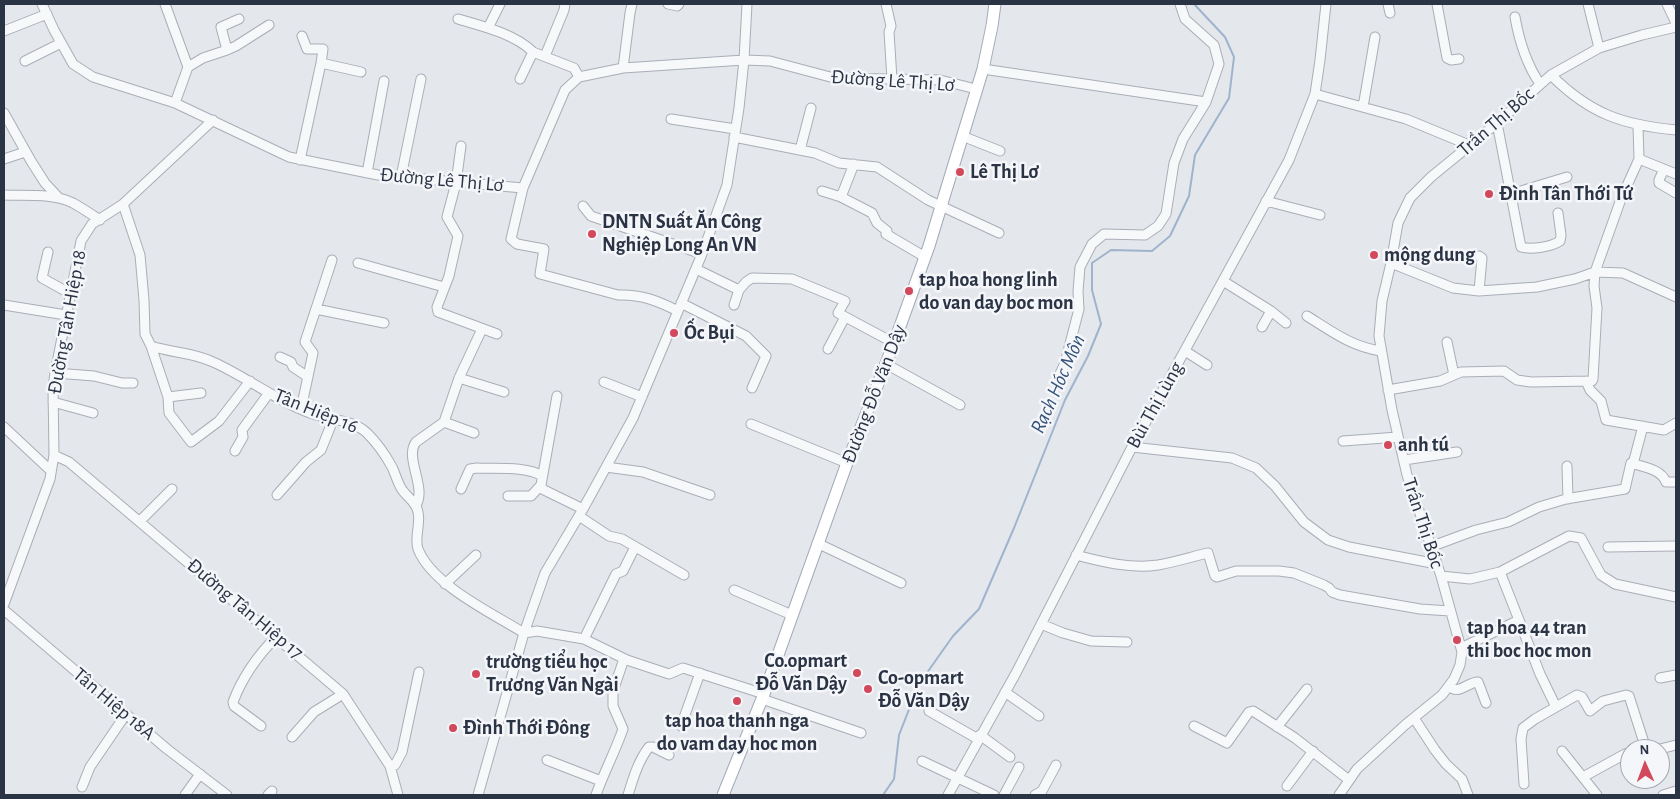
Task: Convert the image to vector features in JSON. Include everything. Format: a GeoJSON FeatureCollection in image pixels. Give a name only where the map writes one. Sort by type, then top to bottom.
{"type":"FeatureCollection","features":[{"type":"Feature","properties":{"kind":"main road","name":"Đường Đỗ Văn Dậy"},"geometry":{"type":"LineString","coordinates":[[723,795],[763,697],[817,543],[894,343],[925,256],[983,69],[995,4]]}},
{"type":"Feature","properties":{"kind":"street","name":"Đường Lê Thị Lơ"},"geometry":{"type":"LineString","coordinates":[[42,4],[73,64],[93,77],[175,104],[290,157],[367,173],[401,177],[523,188],[565,90],[579,77],[623,68],[744,60],[770,61],[834,78],[940,80],[976,89]]}},
{"type":"Feature","properties":{"kind":"street"},"geometry":{"type":"LineString","coordinates":[[165,4],[188,67],[175,104]]}},
{"type":"Feature","properties":{"kind":"street"},"geometry":{"type":"LineString","coordinates":[[488,28],[500,4]]}},
{"type":"Feature","properties":{"kind":"street"},"geometry":{"type":"LineString","coordinates":[[545,56],[565,4]]}},
{"type":"Feature","properties":{"kind":"street"},"geometry":{"type":"LineString","coordinates":[[623,68],[632,4]]}},
{"type":"Feature","properties":{"kind":"street"},"geometry":{"type":"LineString","coordinates":[[668,4],[677,6],[679,4]]}},
{"type":"Feature","properties":{"kind":"street"},"geometry":{"type":"LineString","coordinates":[[478,795],[524,633],[545,574],[633,418],[696,269],[727,185],[739,108],[747,4]]}},
{"type":"Feature","properties":{"kind":"street"},"geometry":{"type":"LineString","coordinates":[[886,4],[891,26],[889,32],[892,79]]}},
{"type":"Feature","properties":{"kind":"street"},"geometry":{"type":"LineString","coordinates":[[1059,376],[1065,362],[1079,309],[1080,267],[1092,244],[1104,234],[1145,235],[1158,226],[1166,214],[1174,163],[1183,139],[1206,102],[1219,64],[1214,45],[1184,19],[1180,4]]}},
{"type":"Feature","properties":{"kind":"street","name":"Bùi Thị Lùng"},"geometry":{"type":"LineString","coordinates":[[948,795],[1041,624],[1132,447],[1289,160],[1315,94],[1326,4]]}},
{"type":"Feature","properties":{"kind":"street"},"geometry":{"type":"LineString","coordinates":[[1437,4],[1448,58],[1451,60],[1459,59]]}},
{"type":"Feature","properties":{"kind":"street"},"geometry":{"type":"LineString","coordinates":[[1588,4],[1599,48]]}},
{"type":"Feature","properties":{"kind":"street"},"geometry":{"type":"LineString","coordinates":[[1667,4],[1676,25]]}},
{"type":"Feature","properties":{"kind":"street"},"geometry":{"type":"LineString","coordinates":[[4,31],[47,14]]}},
{"type":"Feature","properties":{"kind":"street"},"geometry":{"type":"LineString","coordinates":[[1515,18],[1524,50],[1540,84]]}},
{"type":"Feature","properties":{"kind":"street"},"geometry":{"type":"LineString","coordinates":[[227,50],[221,28],[239,19]]}},
{"type":"Feature","properties":{"kind":"street"},"geometry":{"type":"LineString","coordinates":[[458,19],[488,28],[527,46],[533,52],[574,68],[579,77]]}},
{"type":"Feature","properties":{"kind":"street"},"geometry":{"type":"LineString","coordinates":[[188,67],[203,58],[236,46],[269,24]]}},
{"type":"Feature","properties":{"kind":"street","name":"Trần Thị Bốc"},"geometry":{"type":"LineString","coordinates":[[1339,795],[1357,769],[1442,695],[1450,686],[1460,666],[1461,648],[1441,576],[1430,547],[1404,460],[1378,336],[1382,301],[1398,223],[1410,198],[1431,177],[1552,75],[1599,48],[1676,25]]}},
{"type":"Feature","properties":{"kind":"street"},"geometry":{"type":"LineString","coordinates":[[300,160],[323,49],[307,49],[302,36]]}},
{"type":"Feature","properties":{"kind":"street"},"geometry":{"type":"LineString","coordinates":[[1363,107],[1376,38]]}},
{"type":"Feature","properties":{"kind":"street"},"geometry":{"type":"LineString","coordinates":[[25,61],[61,43]]}},
{"type":"Feature","properties":{"kind":"street"},"geometry":{"type":"LineString","coordinates":[[520,78],[533,52]]}},
{"type":"Feature","properties":{"kind":"street"},"geometry":{"type":"LineString","coordinates":[[321,63],[361,72]]}},
{"type":"Feature","properties":{"kind":"street"},"geometry":{"type":"LineString","coordinates":[[983,69],[1206,102]]}},
{"type":"Feature","properties":{"kind":"street"},"geometry":{"type":"LineString","coordinates":[[1552,75],[1566,90],[1616,120],[1638,126],[1676,130]]}},
{"type":"Feature","properties":{"kind":"street"},"geometry":{"type":"LineString","coordinates":[[401,177],[421,79]]}},
{"type":"Feature","properties":{"kind":"street"},"geometry":{"type":"LineString","coordinates":[[367,173],[384,81]]}},
{"type":"Feature","properties":{"kind":"street"},"geometry":{"type":"LineString","coordinates":[[1315,94],[1406,119],[1468,145]]}},
{"type":"Feature","properties":{"kind":"street"},"geometry":{"type":"LineString","coordinates":[[800,150],[810,108]]}},
{"type":"Feature","properties":{"kind":"street"},"geometry":{"type":"LineString","coordinates":[[4,113],[25,152],[45,183],[59,198]]}},
{"type":"Feature","properties":{"kind":"street"},"geometry":{"type":"LineString","coordinates":[[671,119],[815,153],[839,163],[877,167],[928,200],[999,233]]}},
{"type":"Feature","properties":{"kind":"street","name":"Đường Tân Hiệp 18"},"geometry":{"type":"LineString","coordinates":[[4,604],[50,479],[54,454],[53,402],[55,373],[81,241],[92,224],[123,204],[213,120]]}},
{"type":"Feature","properties":{"kind":"street"},"geometry":{"type":"LineString","coordinates":[[1497,123],[1521,247],[1554,244],[1560,241],[1558,213]]}},
{"type":"Feature","properties":{"kind":"street"},"geometry":{"type":"LineString","coordinates":[[1388,390],[1440,381],[1461,372],[1504,371],[1517,380],[1532,382],[1592,381],[1594,376],[1597,308],[1594,286],[1595,272],[1620,199],[1638,159],[1638,126]]}},
{"type":"Feature","properties":{"kind":"street"},"geometry":{"type":"LineString","coordinates":[[962,136],[1000,151]]}},
{"type":"Feature","properties":{"kind":"street"},"geometry":{"type":"LineString","coordinates":[[461,146],[456,182],[447,217],[458,236],[449,276],[436,307],[438,312],[497,334]]}},
{"type":"Feature","properties":{"kind":"street"},"geometry":{"type":"LineString","coordinates":[[4,159],[25,152]]}},
{"type":"Feature","properties":{"kind":"street"},"geometry":{"type":"LineString","coordinates":[[1638,159],[1676,174]]}},
{"type":"Feature","properties":{"kind":"street"},"geometry":{"type":"LineString","coordinates":[[841,197],[854,164]]}},
{"type":"Feature","properties":{"kind":"street"},"geometry":{"type":"LineString","coordinates":[[1664,169],[1659,183],[1676,193]]}},
{"type":"Feature","properties":{"kind":"street"},"geometry":{"type":"LineString","coordinates":[[1511,194],[1567,177]]}},
{"type":"Feature","properties":{"kind":"street"},"geometry":{"type":"LineString","coordinates":[[523,188],[510,239],[517,244],[544,249],[540,274],[618,295],[629,294],[652,298],[679,307],[746,336],[766,356],[752,388]]}},
{"type":"Feature","properties":{"kind":"street"},"geometry":{"type":"LineString","coordinates":[[822,191],[841,197],[872,212],[878,224],[887,231],[886,234],[925,256]]}},
{"type":"Feature","properties":{"kind":"street"},"geometry":{"type":"LineString","coordinates":[[4,195],[59,198],[72,202],[100,220]]}},
{"type":"Feature","properties":{"kind":"street"},"geometry":{"type":"LineString","coordinates":[[1266,201],[1320,215]]}},
{"type":"Feature","properties":{"kind":"street"},"geometry":{"type":"LineString","coordinates":[[123,204],[140,254],[145,334],[151,346],[168,398],[169,413],[191,442],[219,421],[250,381]]}},
{"type":"Feature","properties":{"kind":"street"},"geometry":{"type":"LineString","coordinates":[[583,206],[591,216],[702,254]]}},
{"type":"Feature","properties":{"kind":"street"},"geometry":{"type":"LineString","coordinates":[[48,252],[42,278],[71,294]]}},
{"type":"Feature","properties":{"kind":"street"},"geometry":{"type":"LineString","coordinates":[[1478,291],[1482,260],[1479,256]]}},
{"type":"Feature","properties":{"kind":"street"},"geometry":{"type":"LineString","coordinates":[[301,409],[313,353],[304,342],[332,260]]}},
{"type":"Feature","properties":{"kind":"street"},"geometry":{"type":"LineString","coordinates":[[358,263],[444,287]]}},
{"type":"Feature","properties":{"kind":"street"},"geometry":{"type":"LineString","coordinates":[[1391,263],[1453,288],[1478,291],[1536,287],[1575,279],[1595,272],[1623,273],[1676,297]]}},
{"type":"Feature","properties":{"kind":"street"},"geometry":{"type":"LineString","coordinates":[[696,269],[739,290]]}},
{"type":"Feature","properties":{"kind":"street"},"geometry":{"type":"LineString","coordinates":[[734,305],[739,290],[752,278],[792,279],[846,301],[838,313],[894,343]]}},
{"type":"Feature","properties":{"kind":"street"},"geometry":{"type":"LineString","coordinates":[[1223,281],[1271,311],[1286,323]]}},
{"type":"Feature","properties":{"kind":"street"},"geometry":{"type":"LineString","coordinates":[[4,305],[66,315]]}},
{"type":"Feature","properties":{"kind":"street"},"geometry":{"type":"LineString","coordinates":[[316,309],[384,323]]}},
{"type":"Feature","properties":{"kind":"street"},"geometry":{"type":"LineString","coordinates":[[1262,327],[1271,311]]}},
{"type":"Feature","properties":{"kind":"street"},"geometry":{"type":"LineString","coordinates":[[1307,316],[1342,339],[1367,349],[1381,351]]}},
{"type":"Feature","properties":{"kind":"street"},"geometry":{"type":"LineString","coordinates":[[828,349],[845,317]]}},
{"type":"Feature","properties":{"kind":"street"},"geometry":{"type":"LineString","coordinates":[[482,329],[459,378],[444,422],[414,444],[414,465],[419,491],[416,505],[419,514],[418,549],[436,576],[445,584],[524,633],[536,632],[584,639],[624,659],[669,674],[683,668],[700,673],[861,733]]}},
{"type":"Feature","properties":{"kind":"street"},"geometry":{"type":"LineString","coordinates":[[1447,342],[1454,375]]}},
{"type":"Feature","properties":{"kind":"street","name":"Tân Hiệp 16"},"geometry":{"type":"LineString","coordinates":[[151,346],[164,350],[189,353],[212,361],[301,409],[333,420],[353,424],[366,432],[380,447],[401,488],[416,505]]}},
{"type":"Feature","properties":{"kind":"street"},"geometry":{"type":"LineString","coordinates":[[1185,352],[1207,365]]}},
{"type":"Feature","properties":{"kind":"street"},"geometry":{"type":"LineString","coordinates":[[280,357],[291,362],[293,367],[308,377]]}},
{"type":"Feature","properties":{"kind":"street"},"geometry":{"type":"LineString","coordinates":[[886,364],[960,405]]}},
{"type":"Feature","properties":{"kind":"street"},"geometry":{"type":"LineString","coordinates":[[55,373],[94,376],[122,383],[133,383]]}},
{"type":"Feature","properties":{"kind":"street"},"geometry":{"type":"LineString","coordinates":[[459,378],[504,392]]}},
{"type":"Feature","properties":{"kind":"street"},"geometry":{"type":"LineString","coordinates":[[1586,381],[1590,390],[1601,401],[1606,420],[1664,430],[1676,423]]}},
{"type":"Feature","properties":{"kind":"street"},"geometry":{"type":"LineString","coordinates":[[604,382],[642,397]]}},
{"type":"Feature","properties":{"kind":"street"},"geometry":{"type":"LineString","coordinates":[[168,398],[201,393]]}},
{"type":"Feature","properties":{"kind":"street"},"geometry":{"type":"LineString","coordinates":[[235,451],[243,437],[242,430],[269,393]]}},
{"type":"Feature","properties":{"kind":"street"},"geometry":{"type":"LineString","coordinates":[[557,396],[542,489],[581,512],[609,536],[622,539],[684,575]]}},
{"type":"Feature","properties":{"kind":"street"},"geometry":{"type":"LineString","coordinates":[[53,402],[93,414]]}},
{"type":"Feature","properties":{"kind":"street"},"geometry":{"type":"LineString","coordinates":[[277,495],[306,462],[321,450],[333,420]]}},
{"type":"Feature","properties":{"kind":"street"},"geometry":{"type":"LineString","coordinates":[[444,422],[474,433]]}},
{"type":"Feature","properties":{"kind":"street"},"geometry":{"type":"LineString","coordinates":[[751,424],[847,463]]}},
{"type":"Feature","properties":{"kind":"street"},"geometry":{"type":"LineString","coordinates":[[1430,547],[1476,530],[1508,522],[1539,507],[1568,499],[1625,489],[1643,426]]}},
{"type":"Feature","properties":{"kind":"street"},"geometry":{"type":"LineString","coordinates":[[4,427],[51,472]]}},
{"type":"Feature","properties":{"kind":"street"},"geometry":{"type":"LineString","coordinates":[[1342,441],[1398,437]]}},
{"type":"Feature","properties":{"kind":"street"},"geometry":{"type":"LineString","coordinates":[[1132,447],[1232,458],[1256,468],[1275,486],[1304,522],[1328,540],[1349,547],[1437,564]]}},
{"type":"Feature","properties":{"kind":"street"},"geometry":{"type":"LineString","coordinates":[[1404,460],[1457,452]]}},
{"type":"Feature","properties":{"kind":"street","name":"Đường Tân Hiệp 17"},"geometry":{"type":"LineString","coordinates":[[54,454],[69,462],[277,636],[343,694],[390,766],[398,795]]}},
{"type":"Feature","properties":{"kind":"street"},"geometry":{"type":"LineString","coordinates":[[1633,464],[1657,471],[1664,476],[1666,482],[1676,482]]}},
{"type":"Feature","properties":{"kind":"street"},"geometry":{"type":"LineString","coordinates":[[1567,466],[1568,499]]}},
{"type":"Feature","properties":{"kind":"street"},"geometry":{"type":"LineString","coordinates":[[461,489],[470,469],[476,468],[536,472],[542,481]]}},
{"type":"Feature","properties":{"kind":"street"},"geometry":{"type":"LineString","coordinates":[[606,468],[644,472],[710,495]]}},
{"type":"Feature","properties":{"kind":"street"},"geometry":{"type":"LineString","coordinates":[[508,496],[531,496],[542,481]]}},
{"type":"Feature","properties":{"kind":"street"},"geometry":{"type":"LineString","coordinates":[[140,521],[172,489]]}},
{"type":"Feature","properties":{"kind":"street"},"geometry":{"type":"LineString","coordinates":[[1441,576],[1470,579],[1500,572],[1569,536],[1577,536],[1581,538],[1601,575],[1615,584],[1676,597]]}},
{"type":"Feature","properties":{"kind":"street"},"geometry":{"type":"LineString","coordinates":[[817,543],[902,583]]}},
{"type":"Feature","properties":{"kind":"street"},"geometry":{"type":"LineString","coordinates":[[1608,547],[1676,546]]}},
{"type":"Feature","properties":{"kind":"street"},"geometry":{"type":"LineString","coordinates":[[584,639],[616,574],[623,571],[635,547]]}},
{"type":"Feature","properties":{"kind":"street"},"geometry":{"type":"LineString","coordinates":[[1076,555],[1102,562],[1124,565],[1156,565],[1208,553],[1215,576],[1217,577],[1236,570],[1279,571],[1294,574],[1328,587],[1332,592],[1340,595],[1420,609],[1450,611]]}},
{"type":"Feature","properties":{"kind":"street"},"geometry":{"type":"LineString","coordinates":[[445,584],[476,554]]}},
{"type":"Feature","properties":{"kind":"street"},"geometry":{"type":"LineString","coordinates":[[1500,572],[1518,620],[1556,707]]}},
{"type":"Feature","properties":{"kind":"street"},"geometry":{"type":"LineString","coordinates":[[734,590],[792,614]]}},
{"type":"Feature","properties":{"kind":"street","name":"Tân Hiệp 18A"},"geometry":{"type":"LineString","coordinates":[[4,610],[126,714],[227,795]]}},
{"type":"Feature","properties":{"kind":"street"},"geometry":{"type":"LineString","coordinates":[[1461,648],[1518,620]]}},
{"type":"Feature","properties":{"kind":"street"},"geometry":{"type":"LineString","coordinates":[[1041,624],[1063,634],[1091,641],[1128,642]]}},
{"type":"Feature","properties":{"kind":"street"},"geometry":{"type":"LineString","coordinates":[[261,726],[237,709],[233,702],[256,662],[277,636]]}},
{"type":"Feature","properties":{"kind":"street"},"geometry":{"type":"LineString","coordinates":[[596,795],[623,729],[613,706],[613,692],[624,659]]}},
{"type":"Feature","properties":{"kind":"street"},"geometry":{"type":"LineString","coordinates":[[390,766],[395,764],[402,752],[419,672]]}},
{"type":"Feature","properties":{"kind":"street"},"geometry":{"type":"LineString","coordinates":[[680,726],[700,673]]}},
{"type":"Feature","properties":{"kind":"street"},"geometry":{"type":"LineString","coordinates":[[1660,678],[1676,676]]}},
{"type":"Feature","properties":{"kind":"street"},"geometry":{"type":"LineString","coordinates":[[1450,686],[1456,690],[1473,682],[1478,682],[1486,703]]}},
{"type":"Feature","properties":{"kind":"street"},"geometry":{"type":"LineString","coordinates":[[1277,727],[1307,689]]}},
{"type":"Feature","properties":{"kind":"street"},"geometry":{"type":"LineString","coordinates":[[1005,692],[1039,716]]}},
{"type":"Feature","properties":{"kind":"street"},"geometry":{"type":"LineString","coordinates":[[292,737],[314,712],[343,694]]}},
{"type":"Feature","properties":{"kind":"street"},"geometry":{"type":"LineString","coordinates":[[1524,784],[1521,739],[1523,728],[1525,725],[1578,695],[1582,697],[1590,711],[1603,701],[1626,695],[1629,696],[1643,739]]}},
{"type":"Feature","properties":{"kind":"street"},"geometry":{"type":"LineString","coordinates":[[1194,726],[1227,743],[1252,710],[1313,752],[1349,780]]}},
{"type":"Feature","properties":{"kind":"street"},"geometry":{"type":"LineString","coordinates":[[929,711],[979,737],[1010,757]]}},
{"type":"Feature","properties":{"kind":"street"},"geometry":{"type":"LineString","coordinates":[[82,786],[90,767],[126,714]]}},
{"type":"Feature","properties":{"kind":"street"},"geometry":{"type":"LineString","coordinates":[[1414,718],[1434,750],[1462,779],[1468,795]]}},
{"type":"Feature","properties":{"kind":"street"},"geometry":{"type":"LineString","coordinates":[[628,795],[644,754],[649,747],[669,755]]}},
{"type":"Feature","properties":{"kind":"street"},"geometry":{"type":"LineString","coordinates":[[1562,751],[1597,795]]}},
{"type":"Feature","properties":{"kind":"street"},"geometry":{"type":"LineString","coordinates":[[1287,786],[1313,752]]}},
{"type":"Feature","properties":{"kind":"street"},"geometry":{"type":"LineString","coordinates":[[1583,777],[1620,757]]}},
{"type":"Feature","properties":{"kind":"street"},"geometry":{"type":"LineString","coordinates":[[547,760],[601,781]]}},
{"type":"Feature","properties":{"kind":"street"},"geometry":{"type":"LineString","coordinates":[[922,761],[994,795]]}},
{"type":"Feature","properties":{"kind":"street"},"geometry":{"type":"LineString","coordinates":[[1035,795],[1042,792],[1056,765]]}},
{"type":"Feature","properties":{"kind":"street"},"geometry":{"type":"LineString","coordinates":[[1004,795],[1019,767]]}},
{"type":"Feature","properties":{"kind":"street"},"geometry":{"type":"LineString","coordinates":[[185,795],[200,774]]}},
{"type":"Feature","properties":{"kind":"street"},"geometry":{"type":"LineString","coordinates":[[1663,795],[1676,791]]}},
{"type":"Feature","properties":{"kind":"waterway","name":"Rạch Hóc Môn"},"geometry":{"type":"LineString","coordinates":[[883,795],[894,779],[899,735],[919,684],[953,636],[979,609],[1014,528],[1065,400],[1088,356],[1101,324],[1092,290],[1092,263],[1111,250],[1152,251],[1170,236],[1189,196],[1195,155],[1229,98],[1234,57],[1225,37],[1194,4]]}},
{"type":"Feature","properties":{"kind":"place","name":"Lê Thị Lơ"},"geometry":{"type":"Point","coordinates":[960,172]}},
{"type":"Feature","properties":{"kind":"place","name":"Đình Tân Thới Tứ"},"geometry":{"type":"Point","coordinates":[1489,194]}},
{"type":"Feature","properties":{"kind":"place","name":"DNTN Suất Ăn Công Nghiệp Long An VN"},"geometry":{"type":"Point","coordinates":[592,234]}},
{"type":"Feature","properties":{"kind":"place","name":"mộng dung"},"geometry":{"type":"Point","coordinates":[1374,255]}},
{"type":"Feature","properties":{"kind":"place","name":"tap hoa hong linh do van day boc mon"},"geometry":{"type":"Point","coordinates":[909,291]}},
{"type":"Feature","properties":{"kind":"place","name":"Ốc Bụi"},"geometry":{"type":"Point","coordinates":[674,333]}},
{"type":"Feature","properties":{"kind":"place","name":"anh tú"},"geometry":{"type":"Point","coordinates":[1388,445]}},
{"type":"Feature","properties":{"kind":"place","name":"tap hoa 44 tran thi boc hoc mon"},"geometry":{"type":"Point","coordinates":[1457,640]}},
{"type":"Feature","properties":{"kind":"place","name":"Co.opmart Đỗ Văn Dậy"},"geometry":{"type":"Point","coordinates":[857,673]}},
{"type":"Feature","properties":{"kind":"place","name":"trường tiểu học Trương Văn Ngài"},"geometry":{"type":"Point","coordinates":[476,674]}},
{"type":"Feature","properties":{"kind":"place","name":"Co-opmart Đỗ Văn Dậy"},"geometry":{"type":"Point","coordinates":[868,689]}},
{"type":"Feature","properties":{"kind":"place","name":"tap hoa thanh nga do vam day hoc mon"},"geometry":{"type":"Point","coordinates":[737,701]}},
{"type":"Feature","properties":{"kind":"place","name":"Đình Thới Đông"},"geometry":{"type":"Point","coordinates":[453,728]}}]}
